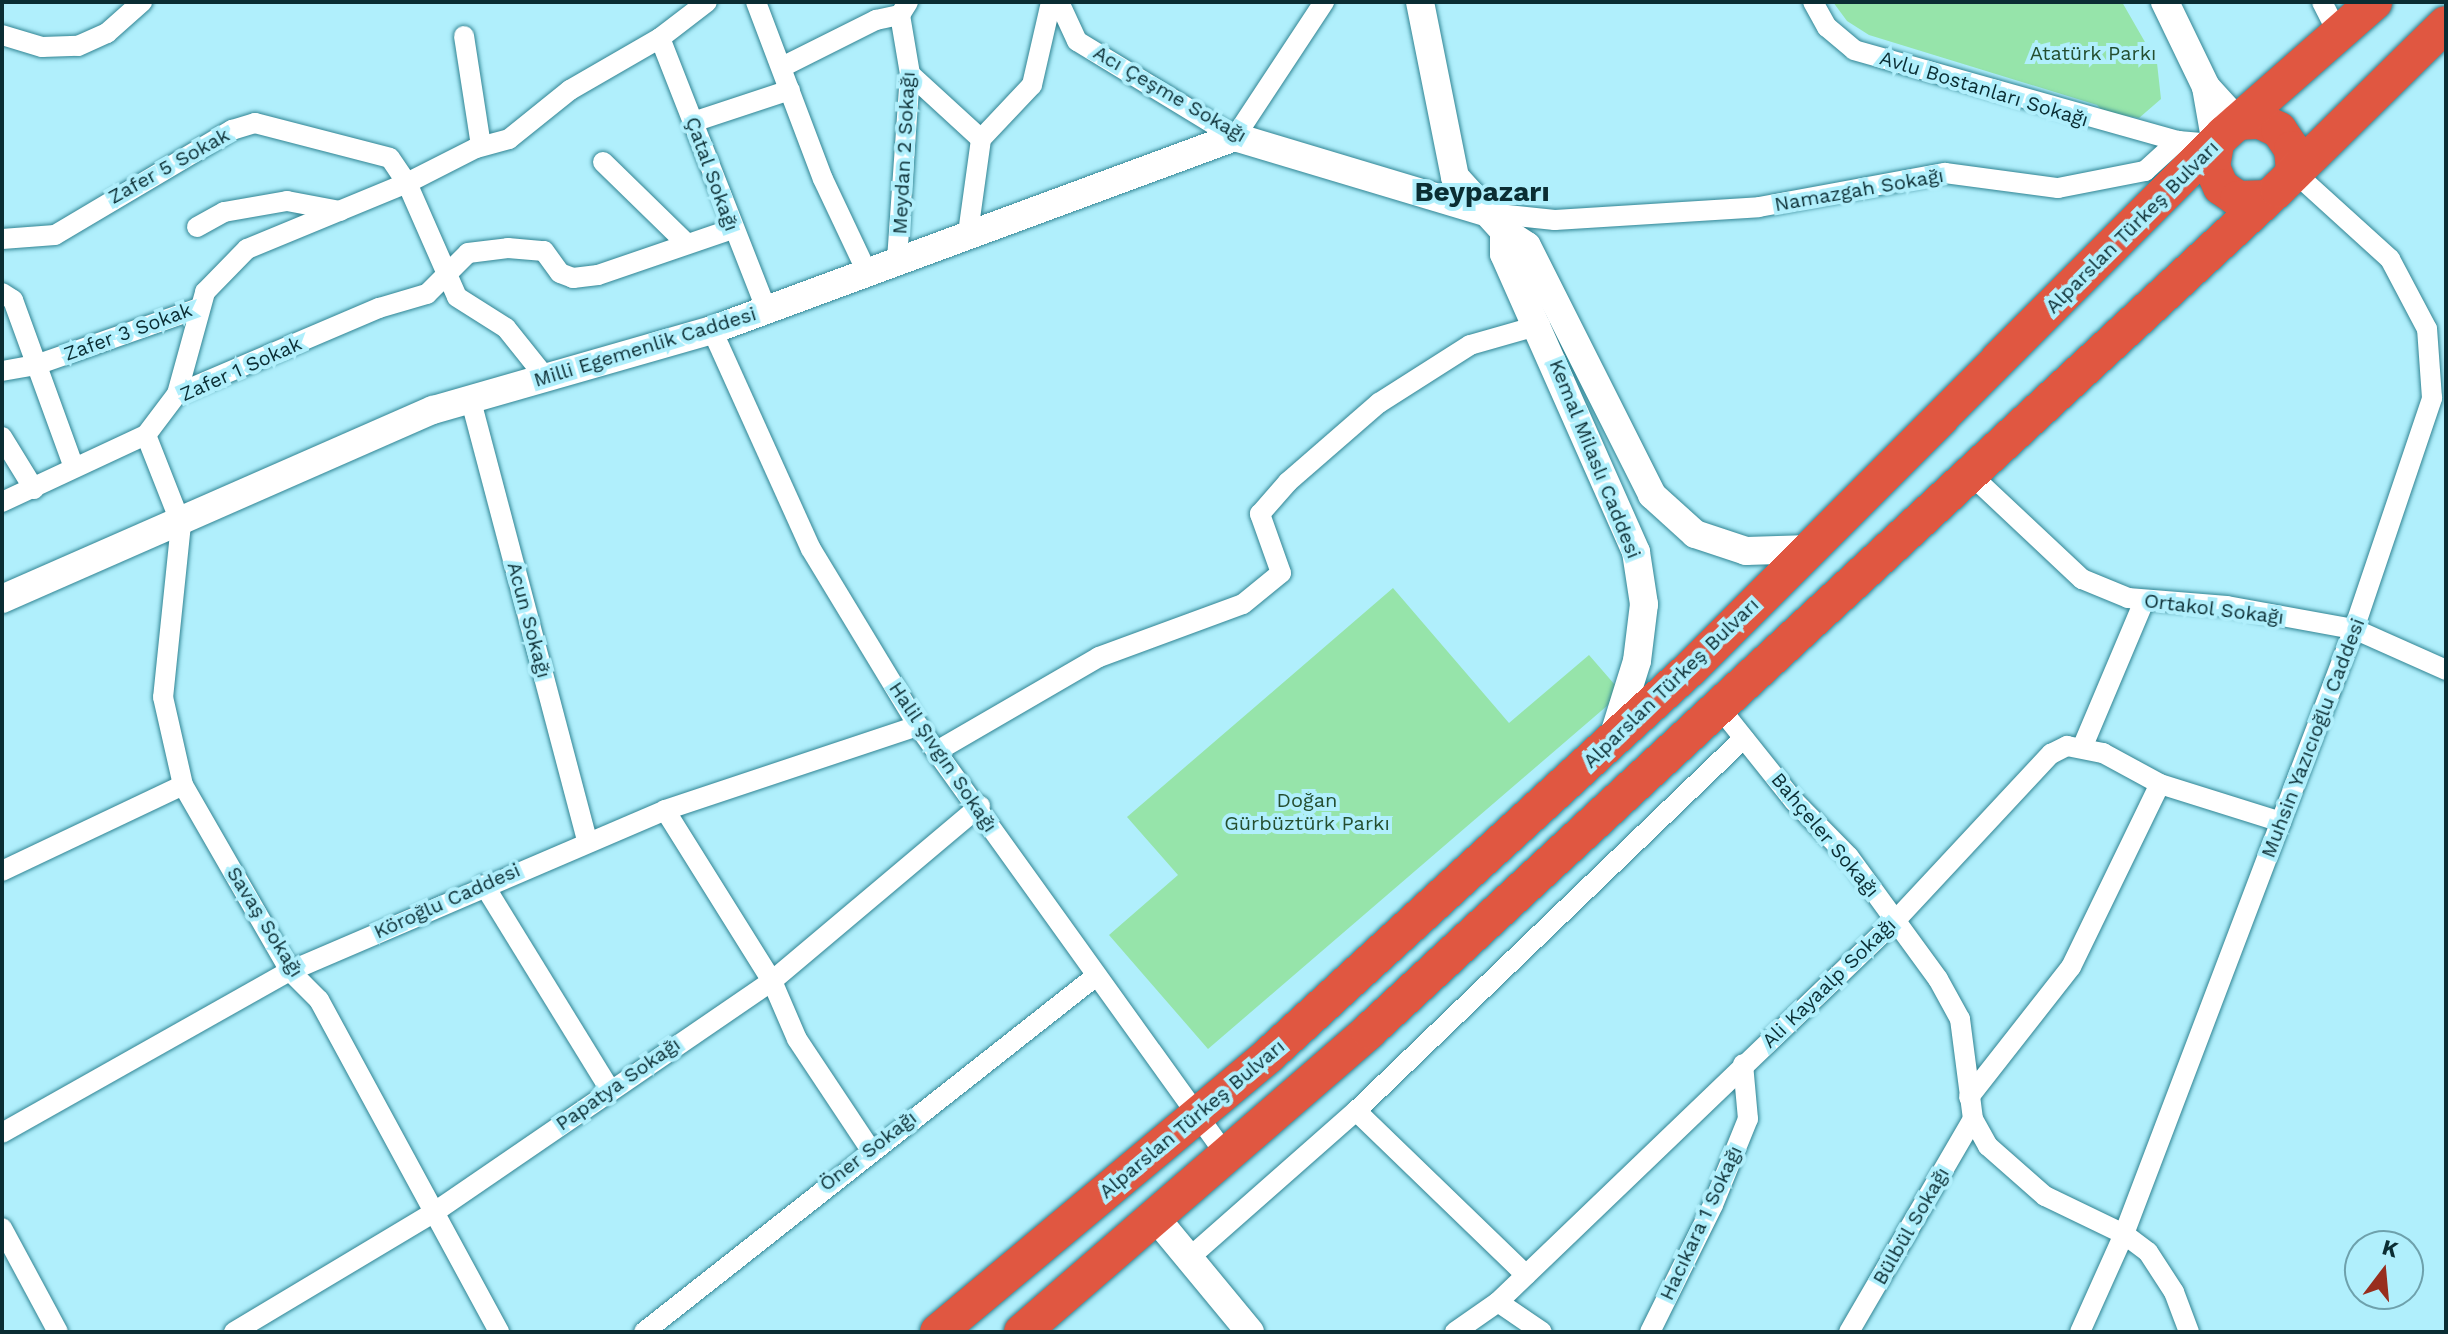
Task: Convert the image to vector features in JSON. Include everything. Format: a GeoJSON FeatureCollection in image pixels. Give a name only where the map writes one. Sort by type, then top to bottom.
{"type":"FeatureCollection","features":[{"type":"Feature","properties":{"kind":"highway","name":"Alparslan Türkeş Bulvarı"},"geometry":{"type":"LineString","coordinates":[[938,1332],[1197,1116],[1612,741],[1810,549],[2227,133],[2374,2]]}},
{"type":"Feature","properties":{"kind":"highway"},"geometry":{"type":"LineString","coordinates":[[1022,1332],[1369,1031],[2268,198],[2446,24]]}},
{"type":"Feature","properties":{"kind":"highway"},"geometry":{"type":"LineString","coordinates":[[2268,198],[2238,199],[2221,187],[2212,167],[2227,133],[2260,121],[2279,130],[2292,149],[2294,172]]}},
{"type":"Feature","properties":{"kind":"street"},"geometry":{"type":"LineString","coordinates":[[2,35],[42,47],[78,46],[107,33],[142,2]]}},
{"type":"Feature","properties":{"kind":"street"},"geometry":{"type":"LineString","coordinates":[[407,183],[481,146],[509,139],[570,90],[660,38],[707,2]]}},
{"type":"Feature","properties":{"kind":"street"},"geometry":{"type":"LineString","coordinates":[[756,2],[784,66],[823,179],[867,272]]}},
{"type":"Feature","properties":{"kind":"street"},"geometry":{"type":"LineString","coordinates":[[968,233],[981,139],[1032,85],[1051,2]]}},
{"type":"Feature","properties":{"kind":"street","name":"Acı Çeşme Sokağı"},"geometry":{"type":"LineString","coordinates":[[1059,2],[1077,41],[1235,137],[1496,222]]}},
{"type":"Feature","properties":{"kind":"street"},"geometry":{"type":"LineString","coordinates":[[1235,137],[1324,2]]}},
{"type":"Feature","properties":{"kind":"street","name":"Kemal Milaslı Caddesi"},"geometry":{"type":"LineString","coordinates":[[1420,2],[1455,177],[1496,222],[1527,246],[1652,495],[1695,534],[1746,551],[1810,549]]}},
{"type":"Feature","properties":{"kind":"street","name":"Avlu Bostanları Sokağı"},"geometry":{"type":"LineString","coordinates":[[1813,2],[1827,27],[1854,50],[2178,141]]}},
{"type":"Feature","properties":{"kind":"street"},"geometry":{"type":"LineString","coordinates":[[2165,2],[2227,133],[2178,141]]}},
{"type":"Feature","properties":{"kind":"street"},"geometry":{"type":"LineString","coordinates":[[2322,2],[2339,35]]}},
{"type":"Feature","properties":{"kind":"street"},"geometry":{"type":"LineString","coordinates":[[784,66],[904,8]]}},
{"type":"Feature","properties":{"kind":"street","name":"Meydan 2 Sokağı"},"geometry":{"type":"LineString","coordinates":[[897,260],[910,74],[904,8]]}},
{"type":"Feature","properties":{"kind":"street"},"geometry":{"type":"LineString","coordinates":[[464,36],[481,146]]}},
{"type":"Feature","properties":{"kind":"street","name":"Çatal Sokağı"},"geometry":{"type":"LineString","coordinates":[[660,38],[732,229],[766,309]]}},
{"type":"Feature","properties":{"kind":"street"},"geometry":{"type":"LineString","coordinates":[[910,74],[981,139]]}},
{"type":"Feature","properties":{"kind":"street"},"geometry":{"type":"LineString","coordinates":[[693,122],[790,90]]}},
{"type":"Feature","properties":{"kind":"street","name":"Zafer 5 Sokak"},"geometry":{"type":"LineString","coordinates":[[2,239],[55,235],[232,130],[255,123],[390,158],[407,183],[457,297],[506,328],[546,378]]}},
{"type":"Feature","properties":{"kind":"street","name":"Milli Egemenlik Caddesi"},"geometry":{"type":"LineString","coordinates":[[2,599],[181,524],[433,410],[712,330],[1235,137]]}},
{"type":"Feature","properties":{"kind":"street","name":"Namazgah Sokağı"},"geometry":{"type":"LineString","coordinates":[[1496,222],[1759,207],[1945,173],[2058,188],[2145,171],[2178,141]]}},
{"type":"Feature","properties":{"kind":"street"},"geometry":{"type":"LineString","coordinates":[[603,162],[686,243]]}},
{"type":"Feature","properties":{"kind":"street","name":"Muhsin Yazıcıoğlu Caddesi"},"geometry":{"type":"LineString","coordinates":[[2080,1332],[2124,1234],[2354,629],[2432,398],[2436,325],[2390,259],[2294,172]]}},
{"type":"Feature","properties":{"kind":"street","name":"Zafer 3 Sokak"},"geometry":{"type":"LineString","coordinates":[[2,371],[36,365],[199,308],[215,279],[247,249],[407,183]]}},
{"type":"Feature","properties":{"kind":"street"},"geometry":{"type":"LineString","coordinates":[[197,227],[224,212],[287,201],[340,211]]}},
{"type":"Feature","properties":{"kind":"street","name":"Kemal Milaslı Caddesi"},"geometry":{"type":"LineString","coordinates":[[1496,222],[1504,254],[1540,325],[1636,552],[1642,618],[1637,661],[1612,741]]}},
{"type":"Feature","properties":{"kind":"street","name":"Zafer 1 Sokak"},"geometry":{"type":"LineString","coordinates":[[146,435],[177,394],[379,308],[427,294],[468,253],[508,248],[544,251],[560,273],[573,278],[598,275],[732,229]]}},
{"type":"Feature","properties":{"kind":"street"},"geometry":{"type":"LineString","coordinates":[[2,293],[13,300],[73,465]]}},
{"type":"Feature","properties":{"kind":"street"},"geometry":{"type":"LineString","coordinates":[[177,394],[199,308]]}},
{"type":"Feature","properties":{"kind":"street"},"geometry":{"type":"LineString","coordinates":[[937,751],[1099,657],[1243,604],[1281,573],[1260,514],[1288,482],[1379,403],[1470,345],[1540,325]]}},
{"type":"Feature","properties":{"kind":"street","name":"Halil Şıvgın Sokağı"},"geometry":{"type":"LineString","coordinates":[[712,330],[811,549],[918,726],[980,806],[1096,976],[1226,1155]]}},
{"type":"Feature","properties":{"kind":"street","name":"Acun Sokağı"},"geometry":{"type":"LineString","coordinates":[[471,401],[587,840]]}},
{"type":"Feature","properties":{"kind":"street"},"geometry":{"type":"LineString","coordinates":[[2,502],[34,489],[73,465],[146,435],[181,524]]}},
{"type":"Feature","properties":{"kind":"street"},"geometry":{"type":"LineString","coordinates":[[2,437],[34,489]]}},
{"type":"Feature","properties":{"kind":"street","name":"Ortakol Sokağı"},"geometry":{"type":"LineString","coordinates":[[1969,473],[2082,579],[2144,601],[2227,606],[2354,629],[2446,670]]}},
{"type":"Feature","properties":{"kind":"street","name":"Savaş Sokağı"},"geometry":{"type":"LineString","coordinates":[[181,524],[163,697],[183,785],[290,971],[319,1000],[499,1332]]}},
{"type":"Feature","properties":{"kind":"street"},"geometry":{"type":"LineString","coordinates":[[2144,601],[2082,748],[2103,753],[2160,784],[2281,822]]}},
{"type":"Feature","properties":{"kind":"street","name":"Bahçeler Sokağı"},"geometry":{"type":"LineString","coordinates":[[1719,707],[1849,857],[1960,1019],[1973,1119],[1988,1146],[2025,1181],[2124,1234],[2148,1252],[2174,1292],[2189,1332]]}},
{"type":"Feature","properties":{"kind":"street","name":"Köroğlu Caddesi"},"geometry":{"type":"LineString","coordinates":[[2,1133],[290,971],[587,840],[665,810],[918,726]]}},
{"type":"Feature","properties":{"kind":"street"},"geometry":{"type":"LineString","coordinates":[[1189,1258],[1356,1111],[1744,738]]}},
{"type":"Feature","properties":{"kind":"street","name":"Ali Kayaalp Sokağı"},"geometry":{"type":"LineString","coordinates":[[1455,1332],[1498,1302],[1895,921],[2051,754],[2067,746],[2082,748]]}},
{"type":"Feature","properties":{"kind":"street"},"geometry":{"type":"LineString","coordinates":[[1969,1097],[2071,967],[2160,784]]}},
{"type":"Feature","properties":{"kind":"street"},"geometry":{"type":"LineString","coordinates":[[2,871],[183,785]]}},
{"type":"Feature","properties":{"kind":"street","name":"Papatya Sokağı"},"geometry":{"type":"LineString","coordinates":[[234,1332],[433,1213],[609,1088],[772,981],[980,806]]}},
{"type":"Feature","properties":{"kind":"street"},"geometry":{"type":"LineString","coordinates":[[665,810],[772,981],[797,1039],[870,1149]]}},
{"type":"Feature","properties":{"kind":"street"},"geometry":{"type":"LineString","coordinates":[[484,885],[609,1088]]}},
{"type":"Feature","properties":{"kind":"street","name":"Öner Sokağı"},"geometry":{"type":"LineString","coordinates":[[644,1332],[870,1149],[1096,976]]}},
{"type":"Feature","properties":{"kind":"street","name":"Hacıkara 1 Sokağı"},"geometry":{"type":"LineString","coordinates":[[1650,1332],[1713,1205],[1748,1119],[1743,1064]]}},
{"type":"Feature","properties":{"kind":"street"},"geometry":{"type":"LineString","coordinates":[[1356,1111],[1526,1275]]}},
{"type":"Feature","properties":{"kind":"street","name":"Bülbül Sokağı"},"geometry":{"type":"LineString","coordinates":[[1849,1332],[1973,1119]]}},
{"type":"Feature","properties":{"kind":"street"},"geometry":{"type":"LineString","coordinates":[[1155,1217],[1250,1332]]}},
{"type":"Feature","properties":{"kind":"street"},"geometry":{"type":"LineString","coordinates":[[2,1228],[58,1332]]}},
{"type":"Feature","properties":{"kind":"street"},"geometry":{"type":"LineString","coordinates":[[1498,1302],[1542,1332]]}},
{"type":"Feature","properties":{"kind":"green space","name":"Atatürk Parkı"},"geometry":{"type":"Polygon","coordinates":[[[1833,2],[2122,2],[2157,63],[2161,99],[2139,118],[2104,112],[2097,105],[1869,35],[1847,21],[1833,2]]]}},
{"type":"Feature","properties":{"kind":"green space","name":"Doğan Gürbüztürk Parkı"},"geometry":{"type":"Polygon","coordinates":[[[1393,588],[1509,723],[1589,655],[1622,693],[1208,1049],[1109,935],[1178,875],[1127,817],[1393,588]]]}},
{"type":"Feature","properties":{"kind":"district","name":"Beypazarı"},"geometry":{"type":"Point","coordinates":[1482,192]}}]}
